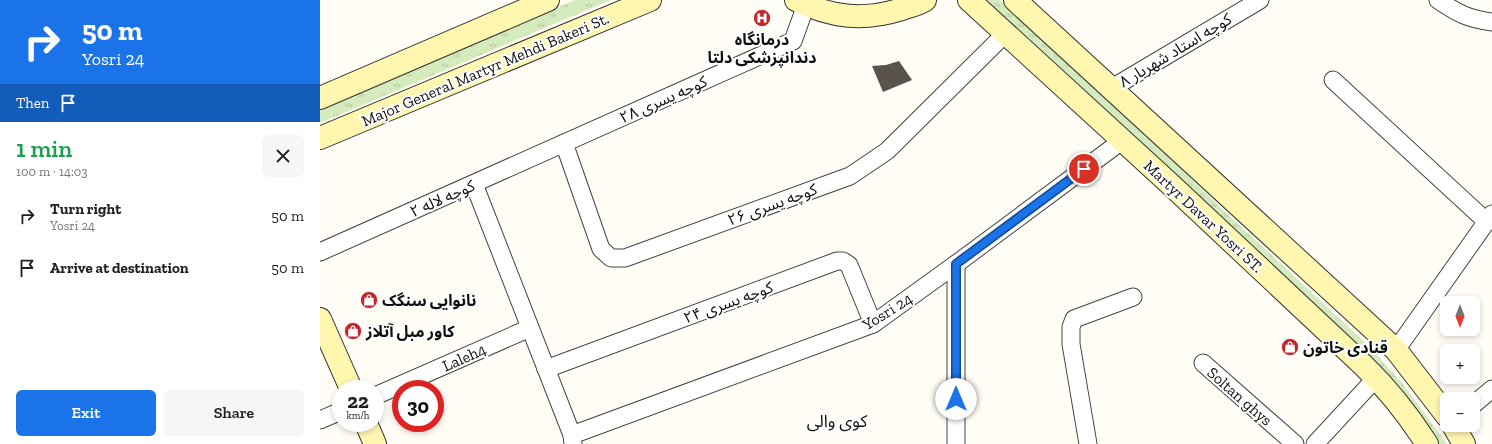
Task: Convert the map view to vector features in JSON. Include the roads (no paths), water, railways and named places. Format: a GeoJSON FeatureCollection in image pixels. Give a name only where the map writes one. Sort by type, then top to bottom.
{"type":"FeatureCollection","features":[{"type":"Feature","properties":{"kind":"main road"},"geometry":{"type":"LineString","coordinates":[[320,98],[548,0]]}},
{"type":"Feature","properties":{"kind":"main road","name":"Major General Martyr Mehdi Bakeri St."},"geometry":{"type":"LineString","coordinates":[[320,138],[650,0]]}},
{"type":"Feature","properties":{"kind":"main road"},"geometry":{"type":"LineString","coordinates":[[801,3],[834,15],[848,16],[885,14],[925,0]]}},
{"type":"Feature","properties":{"kind":"main road","name":"Martyr Davar Yosri ST."},"geometry":{"type":"LineString","coordinates":[[969,0],[1123,140],[1376,378],[1417,429],[1427,444]]}},
{"type":"Feature","properties":{"kind":"main road","name":"Martyr Davar Yosri ST."},"geometry":{"type":"LineString","coordinates":[[1020,2],[1396,350],[1440,407]]}},
{"type":"Feature","properties":{"kind":"main road"},"geometry":{"type":"LineString","coordinates":[[320,319],[347,380]]}},
{"type":"Feature","properties":{"kind":"main road"},"geometry":{"type":"LineString","coordinates":[[370,432],[375,444]]}},
{"type":"Feature","properties":{"kind":"main road"},"geometry":{"type":"LineString","coordinates":[[1457,432],[1464,444]]}},
{"type":"Feature","properties":{"kind":"street","name":"کوچه استاد شهریار ۸"},"geometry":{"type":"LineString","coordinates":[[1112,88],[1260,0]]}},
{"type":"Feature","properties":{"kind":"street"},"geometry":{"type":"LineString","coordinates":[[1438,0],[1456,13],[1476,20],[1492,22]]}},
{"type":"Feature","properties":{"kind":"street","name":"کوچه یسری ۲۸"},"geometry":{"type":"LineString","coordinates":[[564,143],[793,41],[801,3]]}},
{"type":"Feature","properties":{"kind":"street","name":"کوچه یسری ۲۶"},"geometry":{"type":"LineString","coordinates":[[564,143],[601,249],[611,258],[625,258],[850,176],[887,151],[1006,33]]}},
{"type":"Feature","properties":{"kind":"street"},"geometry":{"type":"LineString","coordinates":[[1333,80],[1489,218],[1396,350]]}},
{"type":"Feature","properties":{"kind":"street","name":"Yosri 24"},"geometry":{"type":"LineString","coordinates":[[573,440],[873,324],[1123,140]]}},
{"type":"Feature","properties":{"kind":"street","name":"کوچه لاله ۲"},"geometry":{"type":"LineString","coordinates":[[320,252],[564,143]]}},
{"type":"Feature","properties":{"kind":"street"},"geometry":{"type":"LineString","coordinates":[[474,184],[573,440]]}},
{"type":"Feature","properties":{"kind":"street","name":"کوچه یسری ۲۴"},"geometry":{"type":"LineString","coordinates":[[546,369],[837,261],[843,261],[849,265],[873,324]]}},
{"type":"Feature","properties":{"kind":"street"},"geometry":{"type":"LineString","coordinates":[[956,264],[956,444]]}},
{"type":"Feature","properties":{"kind":"street"},"geometry":{"type":"LineString","coordinates":[[1088,444],[1071,344],[1071,327],[1074,319],[1133,297]]}},
{"type":"Feature","properties":{"kind":"street","name":"Laleh4"},"geometry":{"type":"LineString","coordinates":[[384,392],[530,328]]}},
{"type":"Feature","properties":{"kind":"street","name":"Soltan ghys"},"geometry":{"type":"LineString","coordinates":[[1203,363],[1295,444]]}},
{"type":"Feature","properties":{"kind":"street"},"geometry":{"type":"LineString","coordinates":[[1315,444],[1376,378]]}},
{"type":"Feature","properties":{"kind":"street"},"geometry":{"type":"LineString","coordinates":[[1480,399],[1492,389]]}},
{"type":"Feature","properties":{"kind":"street"},"geometry":{"type":"LineString","coordinates":[[320,420],[332,415]]}},
{"type":"Feature","properties":{"kind":"place","name":"درمانگاه دندانپزشکی دلتا"},"geometry":{"type":"Point","coordinates":[762,18]}},
{"type":"Feature","properties":{"kind":"place","name":"نانوایی سنگک"},"geometry":{"type":"Point","coordinates":[369,300]}},
{"type":"Feature","properties":{"kind":"place","name":"کاور مبل آتلاز"},"geometry":{"type":"Point","coordinates":[353,331]}},
{"type":"Feature","properties":{"kind":"place","name":"قنادی خاتون"},"geometry":{"type":"Point","coordinates":[1290,347]}},
{"type":"Feature","properties":{"kind":"district","name":"کوی والی"},"geometry":{"type":"Point","coordinates":[837,421]}}]}
